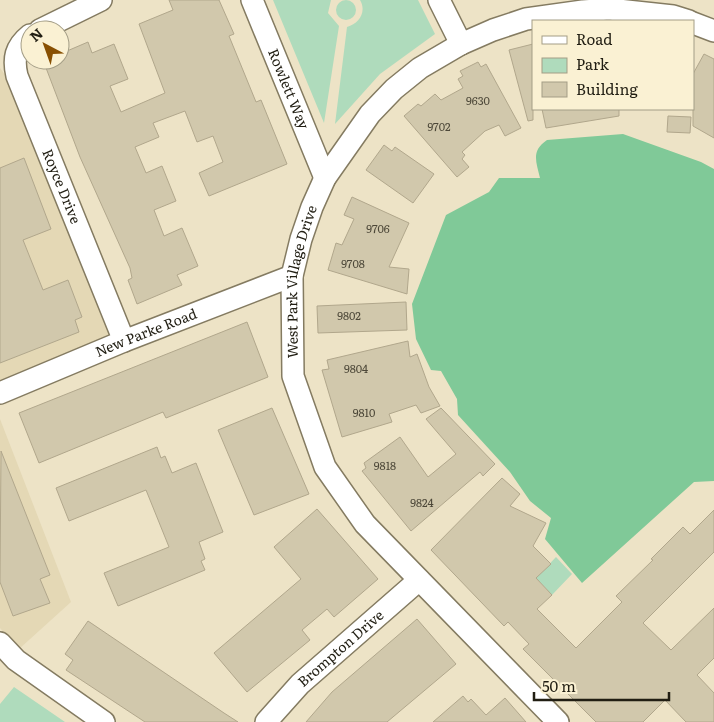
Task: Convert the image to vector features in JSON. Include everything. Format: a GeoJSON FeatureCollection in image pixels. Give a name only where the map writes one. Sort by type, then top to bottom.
{"type":"FeatureCollection","features":[{"type":"Feature","properties":{"kind":"street"},"geometry":{"type":"LineString","coordinates":[[60,20],[101,0]]}},
{"type":"Feature","properties":{"kind":"street","name":"Rowlett Way"},"geometry":{"type":"LineString","coordinates":[[252,0],[325,178]]}},
{"type":"Feature","properties":{"kind":"street"},"geometry":{"type":"LineString","coordinates":[[439,0],[461,44]]}},
{"type":"Feature","properties":{"kind":"street","name":"West Park Village Drive"},"geometry":{"type":"LineString","coordinates":[[558,722],[365,524],[325,467],[293,376],[292,276],[301,239],[325,178],[370,114],[394,89],[420,68],[461,44],[493,30],[526,19],[583,11],[609,10],[673,16],[686,20]]}},
{"type":"Feature","properties":{"kind":"street"},"geometry":{"type":"LineString","coordinates":[[694,23],[714,31]]}},
{"type":"Feature","properties":{"kind":"street","name":"Royce Drive"},"geometry":{"type":"LineString","coordinates":[[20,45],[13,61],[17,76],[124,341]]}},
{"type":"Feature","properties":{"kind":"street","name":"New Parke Road"},"geometry":{"type":"LineString","coordinates":[[0,393],[124,341],[292,276]]}},
{"type":"Feature","properties":{"kind":"street","name":"Brompton Drive"},"geometry":{"type":"LineString","coordinates":[[266,722],[300,684],[419,580]]}},
{"type":"Feature","properties":{"kind":"street"},"geometry":{"type":"LineString","coordinates":[[0,643],[16,660],[104,722]]}},
{"type":"Feature","properties":{"kind":"shaded area"},"geometry":{"type":"Polygon","coordinates":[[[0,68],[8,79],[111,335],[0,382],[0,68]]]}},
{"type":"Feature","properties":{"kind":"shaded area"},"geometry":{"type":"Polygon","coordinates":[[[0,419],[71,602],[19,649],[0,628],[0,419]]]}},
{"type":"Feature","properties":{"kind":"green space"},"geometry":{"type":"Polygon","coordinates":[[[273,0],[331,0],[328,13],[339,26],[324,123],[273,0]]]}},
{"type":"Feature","properties":{"kind":"green space"},"geometry":{"type":"Polygon","coordinates":[[[346,0],[353,3],[356,10],[353,17],[346,20],[339,17],[336,10],[339,3],[346,0]]]}},
{"type":"Feature","properties":{"kind":"green space"},"geometry":{"type":"Polygon","coordinates":[[[360,0],[418,0],[435,34],[380,74],[335,124],[347,27],[361,17],[363,9],[360,0]]]}},
{"type":"Feature","properties":{"kind":"green space"},"geometry":{"type":"Polygon","coordinates":[[[623,134],[701,162],[714,169],[714,481],[694,482],[582,583],[545,539],[551,518],[530,501],[510,472],[458,415],[457,399],[441,371],[431,370],[416,339],[412,304],[446,215],[489,192],[499,178],[540,178],[536,157],[539,148],[547,140],[623,134]]]}},
{"type":"Feature","properties":{"kind":"green space"},"geometry":{"type":"Polygon","coordinates":[[[556,557],[572,574],[552,595],[536,578],[556,557]]]}},
{"type":"Feature","properties":{"kind":"green space"},"geometry":{"type":"Polygon","coordinates":[[[14,687],[65,722],[0,722],[0,704],[14,687]]]}},
{"type":"Feature","properties":{"kind":"building"},"geometry":{"type":"Polygon","coordinates":[[[169,0],[219,0],[234,34],[229,36],[256,102],[261,100],[287,164],[209,196],[199,173],[223,162],[213,136],[197,142],[185,111],[153,123],[159,137],[135,147],[146,173],[162,166],[176,201],[154,210],[164,236],[182,228],[198,266],[177,275],[182,285],[137,304],[128,280],[132,278],[130,268],[80,157],[47,70],[70,70],[70,50],[88,42],[92,53],[114,44],[128,79],[110,86],[121,112],[165,93],[139,24],[173,10],[169,0]]]}},
{"type":"Feature","properties":{"kind":"building"},"geometry":{"type":"Polygon","coordinates":[[[532,44],[533,120],[528,121],[509,50],[532,44]]]}},
{"type":"Feature","properties":{"kind":"building"},"geometry":{"type":"Polygon","coordinates":[[[704,54],[714,59],[714,138],[693,126],[694,72],[704,54]]]}},
{"type":"Feature","properties":{"kind":"building"},"geometry":{"type":"Polygon","coordinates":[[[478,62],[481,67],[486,64],[521,128],[505,136],[499,125],[485,131],[462,152],[465,155],[462,159],[469,167],[457,177],[404,116],[418,104],[421,106],[435,94],[441,100],[463,88],[458,79],[463,76],[460,71],[478,62]]]}},
{"type":"Feature","properties":{"kind":"building"},"geometry":{"type":"Polygon","coordinates":[[[542,110],[619,110],[619,116],[546,128],[542,110]]]}},
{"type":"Feature","properties":{"kind":"building"},"geometry":{"type":"Polygon","coordinates":[[[668,116],[691,117],[690,133],[667,132],[668,116]]]}},
{"type":"Feature","properties":{"kind":"building"},"geometry":{"type":"Polygon","coordinates":[[[384,145],[392,151],[395,147],[434,174],[413,203],[366,170],[384,145]]]}},
{"type":"Feature","properties":{"kind":"building"},"geometry":{"type":"Polygon","coordinates":[[[24,158],[51,229],[23,240],[43,290],[68,280],[82,317],[75,320],[79,332],[0,363],[0,168],[24,158]]]}},
{"type":"Feature","properties":{"kind":"building"},"geometry":{"type":"Polygon","coordinates":[[[352,197],[409,223],[389,267],[409,269],[407,294],[328,270],[336,243],[342,245],[354,219],[344,215],[352,197]]]}},
{"type":"Feature","properties":{"kind":"building"},"geometry":{"type":"Polygon","coordinates":[[[406,302],[407,330],[318,333],[317,306],[406,302]]]}},
{"type":"Feature","properties":{"kind":"building"},"geometry":{"type":"Polygon","coordinates":[[[247,322],[268,377],[166,418],[163,412],[39,463],[19,413],[247,322]]]}},
{"type":"Feature","properties":{"kind":"building"},"geometry":{"type":"Polygon","coordinates":[[[408,341],[410,357],[417,354],[429,387],[440,406],[421,413],[416,405],[389,414],[392,422],[342,437],[322,370],[329,369],[327,360],[408,341]]]}},
{"type":"Feature","properties":{"kind":"building"},"geometry":{"type":"Polygon","coordinates":[[[272,408],[309,494],[254,515],[218,430],[272,408]]]}},
{"type":"Feature","properties":{"kind":"building"},"geometry":{"type":"Polygon","coordinates":[[[441,408],[495,464],[483,476],[480,472],[411,531],[362,471],[366,468],[364,463],[400,437],[428,477],[456,454],[426,419],[441,408]]]}},
{"type":"Feature","properties":{"kind":"building"},"geometry":{"type":"Polygon","coordinates":[[[157,447],[161,458],[165,456],[172,473],[196,463],[223,532],[199,542],[205,559],[201,561],[205,570],[118,606],[104,573],[169,547],[146,490],[69,521],[56,488],[157,447]]]}},
{"type":"Feature","properties":{"kind":"building"},"geometry":{"type":"Polygon","coordinates":[[[1,451],[50,575],[40,579],[50,603],[13,616],[0,582],[1,451]]]}},
{"type":"Feature","properties":{"kind":"building"},"geometry":{"type":"Polygon","coordinates":[[[502,478],[520,494],[510,506],[546,523],[533,546],[551,564],[536,578],[552,595],[537,609],[576,648],[622,602],[616,596],[683,527],[690,534],[714,510],[714,552],[643,623],[671,650],[714,608],[714,658],[697,675],[714,693],[714,722],[686,722],[665,700],[643,722],[596,722],[523,649],[529,644],[508,622],[504,626],[431,550],[502,478]]]}},
{"type":"Feature","properties":{"kind":"building"},"geometry":{"type":"Polygon","coordinates":[[[317,509],[378,579],[334,617],[327,609],[302,630],[310,640],[247,692],[214,653],[301,579],[274,547],[317,509]]]}},
{"type":"Feature","properties":{"kind":"building"},"geometry":{"type":"Polygon","coordinates":[[[417,619],[456,664],[387,722],[306,722],[332,692],[417,619]]]}},
{"type":"Feature","properties":{"kind":"building"},"geometry":{"type":"Polygon","coordinates":[[[88,621],[238,722],[145,722],[66,670],[73,660],[65,654],[88,621]]]}},
{"type":"Feature","properties":{"kind":"building"},"geometry":{"type":"Polygon","coordinates":[[[463,696],[468,702],[471,699],[486,715],[505,698],[526,722],[433,722],[463,696]]]}}]}
